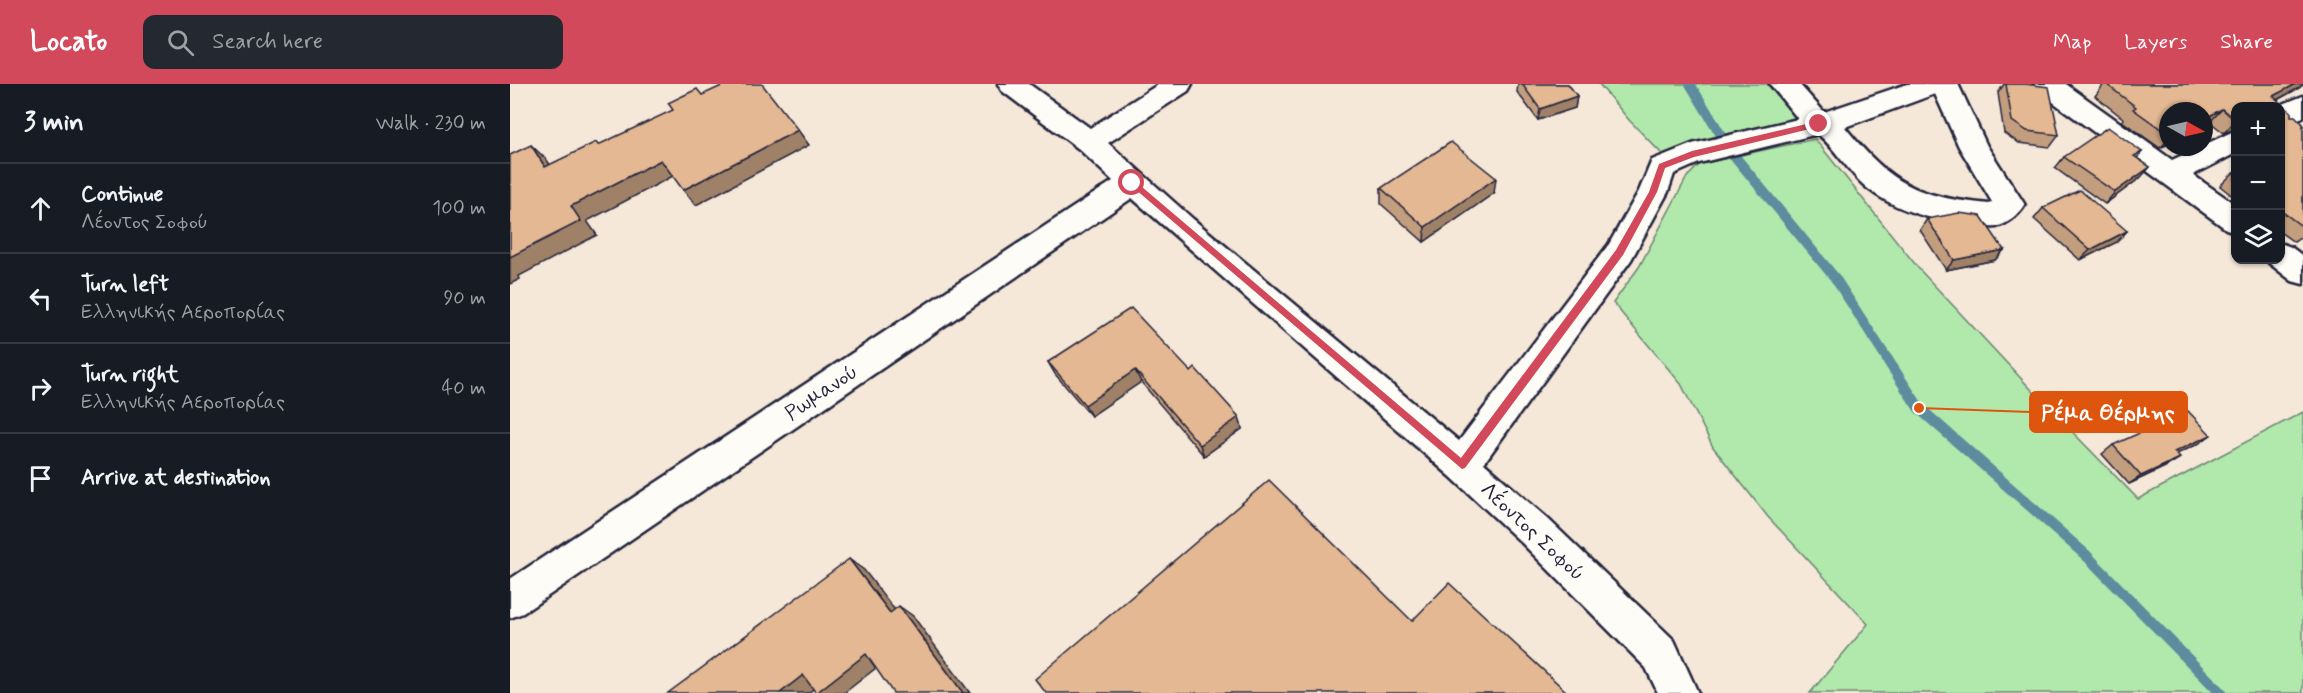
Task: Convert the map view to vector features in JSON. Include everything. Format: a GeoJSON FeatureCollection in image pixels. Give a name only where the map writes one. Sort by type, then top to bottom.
{"type":"FeatureCollection","features":[{"type":"Feature","properties":{"kind":"street","name":"Λέοντος Σοφού"},"geometry":{"type":"LineString","coordinates":[[1011,84],[1089,142],[1132,183],[1462,465],[1535,531],[1660,654],[1678,693]]}},
{"type":"Feature","properties":{"kind":"street"},"geometry":{"type":"LineString","coordinates":[[1089,142],[1179,84]]}},
{"type":"Feature","properties":{"kind":"street"},"geometry":{"type":"LineString","coordinates":[[1783,84],[1861,165],[1887,188],[1924,205],[1994,216],[2010,205],[1993,182],[1956,113],[1945,84]]}},
{"type":"Feature","properties":{"kind":"street"},"geometry":{"type":"LineString","coordinates":[[1462,465],[1620,252],[1653,192],[1662,166],[1692,154],[1822,124],[1865,111],[1934,84]]}},
{"type":"Feature","properties":{"kind":"street"},"geometry":{"type":"LineString","coordinates":[[2047,84],[2231,218]]}},
{"type":"Feature","properties":{"kind":"street"},"geometry":{"type":"LineString","coordinates":[[2285,115],[2303,106]]}},
{"type":"Feature","properties":{"kind":"street"},"geometry":{"type":"LineString","coordinates":[[2172,173],[2231,142]]}},
{"type":"Feature","properties":{"kind":"street","name":"Ρωμανού"},"geometry":{"type":"LineString","coordinates":[[510,600],[1132,183]]}},
{"type":"Feature","properties":{"kind":"street"},"geometry":{"type":"LineString","coordinates":[[2285,259],[2303,272]]}},
{"type":"Feature","properties":{"kind":"green space"},"geometry":{"type":"Polygon","coordinates":[[[1599,84],[1767,84],[1797,120],[1696,143],[1664,156],[1629,120],[1599,84]]]}},
{"type":"Feature","properties":{"kind":"green space"},"geometry":{"type":"Polygon","coordinates":[[[1815,139],[1919,269],[2044,403],[2138,499],[2303,412],[2303,693],[1810,693],[1868,624],[1768,517],[1713,447],[1681,384],[1613,303],[1639,267],[1687,177],[1700,164],[1815,139]]]}},
{"type":"Feature","properties":{"kind":"building"},"geometry":{"type":"Polygon","coordinates":[[[726,84],[762,84],[798,130],[683,190],[661,160],[571,206],[581,221],[510,257],[510,155],[531,145],[545,167],[596,142],[598,145],[673,110],[668,103],[697,89],[702,95],[726,84]]]}},
{"type":"Feature","properties":{"kind":"building"},"geometry":{"type":"Polygon","coordinates":[[[1522,84],[1568,84],[1577,96],[1540,109],[1522,84]]]}},
{"type":"Feature","properties":{"kind":"building"},"geometry":{"type":"Polygon","coordinates":[[[2006,84],[2049,87],[2059,135],[2027,131],[2012,121],[2006,84]]]}},
{"type":"Feature","properties":{"kind":"building"},"geometry":{"type":"Polygon","coordinates":[[[2106,84],[2296,84],[2273,96],[2280,102],[2231,102],[2231,117],[2222,109],[2213,114],[2213,102],[2159,102],[2159,128],[2133,109],[2136,107],[2106,84]]]}},
{"type":"Feature","properties":{"kind":"building"},"geometry":{"type":"Polygon","coordinates":[[[2285,107],[2291,112],[2291,116],[2295,116],[2303,124],[2303,227],[2285,214],[2285,107]]]}},
{"type":"Feature","properties":{"kind":"building"},"geometry":{"type":"Polygon","coordinates":[[[2108,127],[2142,152],[2134,156],[2150,167],[2115,192],[2064,157],[2108,127]]]}},
{"type":"Feature","properties":{"kind":"building"},"geometry":{"type":"Polygon","coordinates":[[[1451,142],[1496,178],[1425,227],[1381,188],[1451,142]]]}},
{"type":"Feature","properties":{"kind":"building"},"geometry":{"type":"Polygon","coordinates":[[[2080,190],[2127,231],[2090,250],[2043,208],[2080,190]]]}},
{"type":"Feature","properties":{"kind":"building"},"geometry":{"type":"Polygon","coordinates":[[[1959,213],[1981,216],[2004,250],[1954,260],[1927,219],[1959,213]]]}},
{"type":"Feature","properties":{"kind":"building"},"geometry":{"type":"Polygon","coordinates":[[[1131,308],[1191,372],[1195,368],[1239,417],[1200,445],[1135,370],[1085,405],[1048,362],[1131,308]]]}},
{"type":"Feature","properties":{"kind":"building"},"geometry":{"type":"Polygon","coordinates":[[[2188,411],[2211,435],[2174,452],[2180,458],[2141,476],[2113,445],[2188,411]]]}},
{"type":"Feature","properties":{"kind":"building"},"geometry":{"type":"Polygon","coordinates":[[[1269,480],[1412,621],[1449,583],[1568,693],[1046,693],[1035,679],[1269,480]]]}},
{"type":"Feature","properties":{"kind":"building"},"geometry":{"type":"Polygon","coordinates":[[[849,559],[890,613],[899,606],[963,693],[893,693],[866,654],[816,693],[803,675],[780,693],[668,693],[849,559]]]}},
{"type":"Feature","properties":{"kind":"waterway"},"geometry":{"type":"LineString","coordinates":[[1690,84],[1732,153],[1835,278],[1888,360]]}},
{"type":"Feature","properties":{"kind":"waterway"},"geometry":{"type":"LineString","coordinates":[[1887,359],[1919,408],[2087,556],[2221,693]]}},
{"type":"Feature","properties":{"kind":"place","name":"Ρέμα Θέρμης"},"geometry":{"type":"Point","coordinates":[1919,408]}},
{"type":"Feature","properties":{"kind":"route"},"geometry":{"type":"LineString","coordinates":[[1132,183],[1462,465],[1505,404],[1620,252],[1653,192],[1662,166],[1692,154],[1819,124]]}}]}
